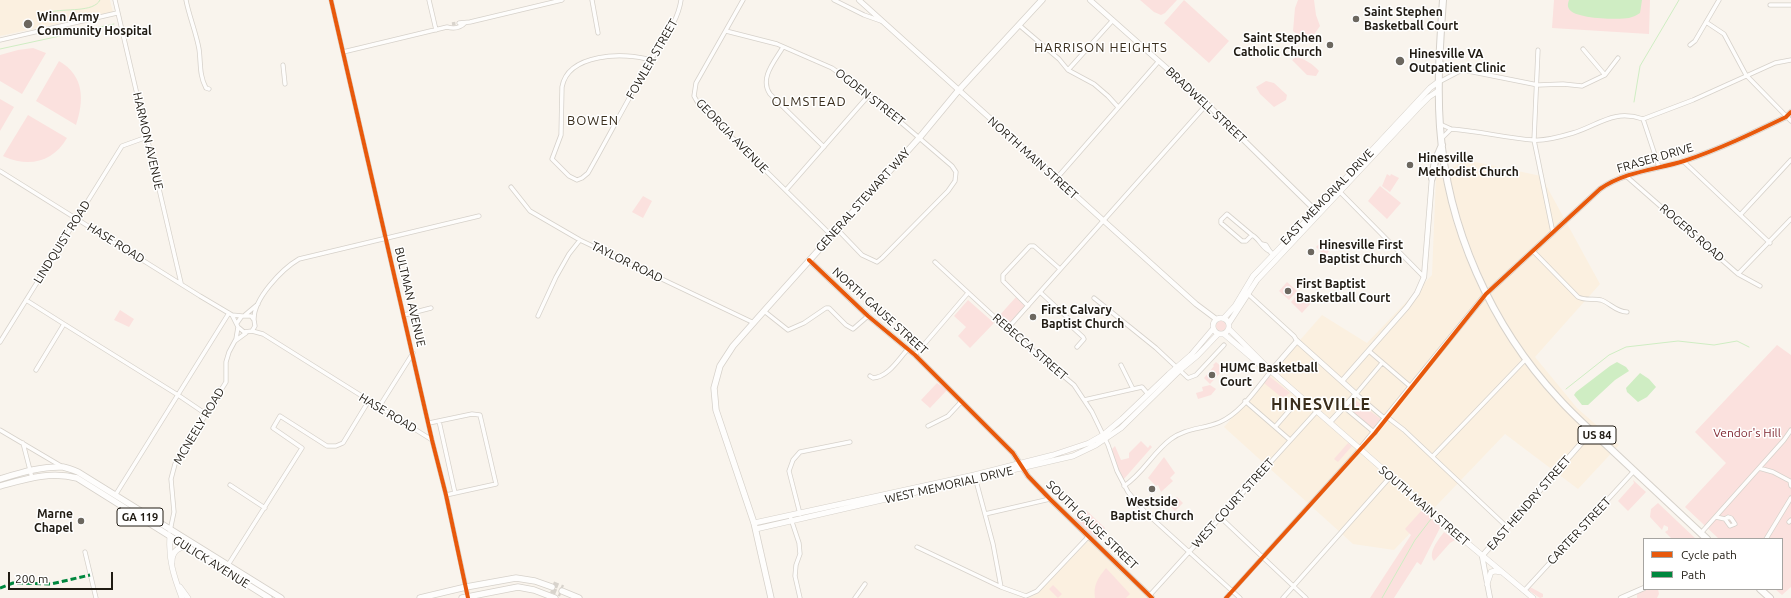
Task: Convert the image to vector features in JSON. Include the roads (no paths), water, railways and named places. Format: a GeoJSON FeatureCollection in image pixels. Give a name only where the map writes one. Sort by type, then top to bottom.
{"type":"FeatureCollection","features":[{"type":"Feature","properties":{"kind":"highway","name":"US 84"},"geometry":{"type":"LineString","coordinates":[[1443,0],[1438,91],[1440,124],[1446,170],[1465,245],[1486,294],[1505,328],[1526,359],[1558,399],[1706,538]]}},
{"type":"Feature","properties":{"kind":"highway"},"geometry":{"type":"LineString","coordinates":[[1432,178],[1435,161],[1442,141]]}},
{"type":"Feature","properties":{"kind":"highway"},"geometry":{"type":"LineString","coordinates":[[1761,590],[1770,598]]}},
{"type":"Feature","properties":{"kind":"main road","name":"GENERAL STEWART WAY"},"geometry":{"type":"LineString","coordinates":[[771,598],[755,526],[718,418],[714,396],[716,377],[722,362],[764,311],[920,137],[958,91],[1042,0]]}},
{"type":"Feature","properties":{"kind":"main road","name":"EAST MEMORIAL DRIVE"},"geometry":{"type":"LineString","coordinates":[[1338,190],[1430,88],[1438,82]]}},
{"type":"Feature","properties":{"kind":"main road","name":"EAST MEMORIAL DRIVE"},"geometry":{"type":"LineString","coordinates":[[1221,334],[1229,326],[1257,280],[1317,212],[1429,97],[1438,91]]}},
{"type":"Feature","properties":{"kind":"main road","name":"EAST MEMORIAL DRIVE"},"geometry":{"type":"LineString","coordinates":[[1224,318],[1239,300],[1253,276],[1272,253],[1317,212]]}},
{"type":"Feature","properties":{"kind":"main road"},"geometry":{"type":"LineString","coordinates":[[1271,371],[1264,368],[1213,329],[1215,321],[1224,318],[1229,326],[1271,371],[1317,411]]}},
{"type":"Feature","properties":{"kind":"main road","name":"WEST MEMORIAL DRIVE"},"geometry":{"type":"LineString","coordinates":[[755,526],[975,477],[1024,468],[1072,456],[1121,428],[1194,352],[1213,329]]}},
{"type":"Feature","properties":{"kind":"main road","name":"WEST MEMORIAL DRIVE"},"geometry":{"type":"LineString","coordinates":[[975,477],[1021,462],[1071,450],[1104,437],[1148,394],[1179,368],[1194,360],[1221,334]]}},
{"type":"Feature","properties":{"kind":"main road","name":"SOUTH MAIN STREET"},"geometry":{"type":"LineString","coordinates":[[1317,411],[1482,556],[1532,597]]}},
{"type":"Feature","properties":{"kind":"main road","name":"GA 119"},"geometry":{"type":"LineString","coordinates":[[0,479],[30,471],[64,467],[86,476],[116,494],[170,533],[228,565],[281,598]]}},
{"type":"Feature","properties":{"kind":"main road","name":"GULICK AVENUE"},"geometry":{"type":"LineString","coordinates":[[0,486],[53,474],[77,478],[170,533],[187,547],[269,598]]}},
{"type":"Feature","properties":{"kind":"main road"},"geometry":{"type":"LineString","coordinates":[[170,533],[169,555],[171,567],[182,598]]}},
{"type":"Feature","properties":{"kind":"main road"},"geometry":{"type":"LineString","coordinates":[[171,567],[172,558],[175,551],[179,548],[187,547]]}},
{"type":"Feature","properties":{"kind":"main road"},"geometry":{"type":"LineString","coordinates":[[1487,584],[1491,572],[1501,572]]}},
{"type":"Feature","properties":{"kind":"main road"},"geometry":{"type":"LineString","coordinates":[[420,598],[466,587],[516,578],[535,581],[551,586]]}},
{"type":"Feature","properties":{"kind":"main road"},"geometry":{"type":"LineString","coordinates":[[177,583],[188,598]]}},
{"type":"Feature","properties":{"kind":"main road"},"geometry":{"type":"LineString","coordinates":[[462,598],[518,587],[534,590],[555,598]]}},
{"type":"Feature","properties":{"kind":"main road"},"geometry":{"type":"LineString","coordinates":[[562,591],[579,598]]}},
{"type":"Feature","properties":{"kind":"street","name":"HARMON AVENUE"},"geometry":{"type":"LineString","coordinates":[[115,0],[180,283]]}},
{"type":"Feature","properties":{"kind":"street"},"geometry":{"type":"LineString","coordinates":[[186,0],[199,48],[202,82],[206,88],[209,89]]}},
{"type":"Feature","properties":{"kind":"street","name":"BULTMAN AVENUE"},"geometry":{"type":"LineString","coordinates":[[331,0],[446,495],[468,597]]}},
{"type":"Feature","properties":{"kind":"street"},"geometry":{"type":"LineString","coordinates":[[429,0],[436,30]]}},
{"type":"Feature","properties":{"kind":"street"},"geometry":{"type":"LineString","coordinates":[[459,23],[470,22],[545,2],[562,0]]}},
{"type":"Feature","properties":{"kind":"street"},"geometry":{"type":"LineString","coordinates":[[592,0],[598,33]]}},
{"type":"Feature","properties":{"kind":"street","name":"FOWLER STREET"},"geometry":{"type":"LineString","coordinates":[[650,60],[626,55],[599,58],[576,66],[568,72],[562,87],[561,135],[552,159],[569,176],[577,180],[588,173],[650,60],[675,20],[680,8],[681,0]]}},
{"type":"Feature","properties":{"kind":"street","name":"GEORGIA AVENUE"},"geometry":{"type":"LineString","coordinates":[[743,0],[696,83],[694,96],[699,105],[831,236]]}},
{"type":"Feature","properties":{"kind":"street"},"geometry":{"type":"LineString","coordinates":[[834,0],[864,15],[881,21]]}},
{"type":"Feature","properties":{"kind":"street","name":"NORTH MAIN STREET"},"geometry":{"type":"LineString","coordinates":[[859,0],[958,91],[1215,321]]}},
{"type":"Feature","properties":{"kind":"street","name":"BRADWELL STREET"},"geometry":{"type":"LineString","coordinates":[[1090,0],[1207,104],[1317,212]]}},
{"type":"Feature","properties":{"kind":"street"},"geometry":{"type":"LineString","coordinates":[[1690,45],[1719,0]]}},
{"type":"Feature","properties":{"kind":"street"},"geometry":{"type":"LineString","coordinates":[[1770,5],[1791,5]]}},
{"type":"Feature","properties":{"kind":"street"},"geometry":{"type":"LineString","coordinates":[[0,40],[117,13]]}},
{"type":"Feature","properties":{"kind":"street"},"geometry":{"type":"LineString","coordinates":[[1068,70],[1113,20]]}},
{"type":"Feature","properties":{"kind":"street"},"geometry":{"type":"LineString","coordinates":[[1706,22],[1724,34],[1746,75],[1791,122]]}},
{"type":"Feature","properties":{"kind":"street"},"geometry":{"type":"LineString","coordinates":[[447,27],[455,28],[462,26],[465,23]]}},
{"type":"Feature","properties":{"kind":"street"},"geometry":{"type":"LineString","coordinates":[[343,52],[436,30],[452,24]]}},
{"type":"Feature","properties":{"kind":"street"},"geometry":{"type":"LineString","coordinates":[[1020,25],[1059,59],[1068,70],[1094,84],[1118,107]]}},
{"type":"Feature","properties":{"kind":"street","name":"OGDEN STREET"},"geometry":{"type":"LineString","coordinates":[[726,31],[783,47],[832,68],[870,95],[920,137],[952,166],[956,172],[954,181],[948,190],[877,262],[862,255],[837,229]]}},
{"type":"Feature","properties":{"kind":"street"},"geometry":{"type":"LineString","coordinates":[[783,47],[765,81],[766,88],[824,147]]}},
{"type":"Feature","properties":{"kind":"street"},"geometry":{"type":"LineString","coordinates":[[1583,49],[1605,75]]}},
{"type":"Feature","properties":{"kind":"street"},"geometry":{"type":"LineString","coordinates":[[1538,50],[1538,85],[1534,140],[1553,233]]}},
{"type":"Feature","properties":{"kind":"street"},"geometry":{"type":"LineString","coordinates":[[1440,63],[1463,70],[1538,85],[1563,84],[1582,86],[1605,75],[1618,58]]}},
{"type":"Feature","properties":{"kind":"street"},"geometry":{"type":"LineString","coordinates":[[1440,124],[1451,129],[1534,140],[1573,133],[1604,119],[1624,115],[1643,119],[1693,100],[1775,63],[1791,60]]}},
{"type":"Feature","properties":{"kind":"street"},"geometry":{"type":"LineString","coordinates":[[1056,178],[1159,61]]}},
{"type":"Feature","properties":{"kind":"street"},"geometry":{"type":"LineString","coordinates":[[283,65],[285,84]]}},
{"type":"Feature","properties":{"kind":"street"},"geometry":{"type":"LineString","coordinates":[[1438,82],[1463,70]]}},
{"type":"Feature","properties":{"kind":"street"},"geometry":{"type":"LineString","coordinates":[[786,190],[870,95]]}},
{"type":"Feature","properties":{"kind":"street"},"geometry":{"type":"LineString","coordinates":[[1008,328],[1207,104]]}},
{"type":"Feature","properties":{"kind":"street","name":"FRASER DRIVE"},"geometry":{"type":"LineString","coordinates":[[1360,449],[1375,433],[1486,294],[1600,189],[1620,177],[1682,161],[1730,144],[1786,117],[1791,112]]}},
{"type":"Feature","properties":{"kind":"street"},"geometry":{"type":"LineString","coordinates":[[1643,119],[1659,167]]}},
{"type":"Feature","properties":{"kind":"street"},"geometry":{"type":"LineString","coordinates":[[1442,141],[1451,129]]}},
{"type":"Feature","properties":{"kind":"street","name":"LINDQUIST ROAD"},"geometry":{"type":"LineString","coordinates":[[0,342],[122,146],[147,137]]}},
{"type":"Feature","properties":{"kind":"street"},"geometry":{"type":"LineString","coordinates":[[1741,214],[1791,160]]}},
{"type":"Feature","properties":{"kind":"street"},"geometry":{"type":"LineString","coordinates":[[1682,161],[1770,242]]}},
{"type":"Feature","properties":{"kind":"street"},"geometry":{"type":"LineString","coordinates":[[1342,381],[1407,307],[1417,292],[1424,277],[1432,178],[1436,172],[1446,170]]}},
{"type":"Feature","properties":{"kind":"street","name":"HASE ROAD"},"geometry":{"type":"LineString","coordinates":[[0,171],[231,314]]}},
{"type":"Feature","properties":{"kind":"street","name":"ROGERS ROAD"},"geometry":{"type":"LineString","coordinates":[[1626,176],[1738,274],[1760,286]]}},
{"type":"Feature","properties":{"kind":"street","name":"TAYLOR ROAD"},"geometry":{"type":"LineString","coordinates":[[511,187],[530,212],[580,240],[754,323]]}},
{"type":"Feature","properties":{"kind":"street"},"geometry":{"type":"LineString","coordinates":[[1338,190],[1424,277]]}},
{"type":"Feature","properties":{"kind":"street"},"geometry":{"type":"LineString","coordinates":[[1252,235],[1246,241],[1242,241],[1221,223],[1221,220],[1227,214],[1252,235],[1262,244],[1266,245],[1272,253]]}},
{"type":"Feature","properties":{"kind":"street"},"geometry":{"type":"LineString","coordinates":[[252,331],[259,303],[272,282],[291,264],[299,259],[479,216]]}},
{"type":"Feature","properties":{"kind":"street"},"geometry":{"type":"LineString","coordinates":[[1738,274],[1791,219]]}},
{"type":"Feature","properties":{"kind":"street"},"geometry":{"type":"LineString","coordinates":[[538,316],[556,277],[580,240]]}},
{"type":"Feature","properties":{"kind":"street"},"geometry":{"type":"LineString","coordinates":[[1028,306],[1002,281],[1003,275],[1030,246],[1035,247],[1060,268]]}},
{"type":"Feature","properties":{"kind":"street"},"geometry":{"type":"LineString","coordinates":[[1533,251],[1578,298],[1584,300],[1600,300],[1618,310],[1627,312]]}},
{"type":"Feature","properties":{"kind":"street","name":"NORTH GAUSE STREET"},"geometry":{"type":"LineString","coordinates":[[809,260],[868,316],[907,350],[915,355],[960,402],[1005,444],[1021,462]]}},
{"type":"Feature","properties":{"kind":"street","name":"REBECCA STREET"},"geometry":{"type":"LineString","coordinates":[[935,262],[968,293],[1074,385],[1084,400],[1108,445],[1112,459],[1124,486],[1145,512],[1240,598]]}},
{"type":"Feature","properties":{"kind":"street"},"geometry":{"type":"LineString","coordinates":[[1040,292],[1070,319],[1070,325],[1083,337],[1084,340],[1077,347]]}},
{"type":"Feature","properties":{"kind":"street"},"geometry":{"type":"LineString","coordinates":[[915,355],[968,293]]}},
{"type":"Feature","properties":{"kind":"street"},"geometry":{"type":"LineString","coordinates":[[1248,294],[1356,394],[1383,417],[1387,417],[1404,430],[1433,456],[1507,527]]}},
{"type":"Feature","properties":{"kind":"street"},"geometry":{"type":"LineString","coordinates":[[1094,298],[1179,368],[1188,378],[1196,376],[1224,345]]}},
{"type":"Feature","properties":{"kind":"street"},"geometry":{"type":"LineString","coordinates":[[26,300],[206,414]]}},
{"type":"Feature","properties":{"kind":"street"},"geometry":{"type":"LineString","coordinates":[[236,322],[259,303]]}},
{"type":"Feature","properties":{"kind":"street"},"geometry":{"type":"LineString","coordinates":[[404,315],[431,308]]}},
{"type":"Feature","properties":{"kind":"street"},"geometry":{"type":"LineString","coordinates":[[764,311],[788,330],[804,323],[826,308],[829,308],[846,325],[853,329],[868,316]]}},
{"type":"Feature","properties":{"kind":"street"},"geometry":{"type":"LineString","coordinates":[[231,314],[251,316],[263,334]]}},
{"type":"Feature","properties":{"kind":"street"},"geometry":{"type":"LineString","coordinates":[[231,314],[238,327],[246,333]]}},
{"type":"Feature","properties":{"kind":"street"},"geometry":{"type":"LineString","coordinates":[[116,494],[231,314]]}},
{"type":"Feature","properties":{"kind":"street"},"geometry":{"type":"LineString","coordinates":[[36,370],[64,324]]}},
{"type":"Feature","properties":{"kind":"street","name":"MCNEELY ROAD"},"geometry":{"type":"LineString","coordinates":[[170,533],[174,512],[171,488],[173,472],[178,459],[226,382],[226,362],[238,327]]}},
{"type":"Feature","properties":{"kind":"street"},"geometry":{"type":"LineString","coordinates":[[234,342],[246,333],[252,331],[263,334]]}},
{"type":"Feature","properties":{"kind":"street","name":"HASE ROAD"},"geometry":{"type":"LineString","coordinates":[[263,334],[368,402],[379,407],[432,440]]}},
{"type":"Feature","properties":{"kind":"street"},"geometry":{"type":"LineString","coordinates":[[1124,486],[1136,477],[1172,437],[1184,432],[1210,426],[1231,417],[1297,341]]}},
{"type":"Feature","properties":{"kind":"street"},"geometry":{"type":"LineString","coordinates":[[870,376],[873,378],[879,378],[888,372],[907,350]]}},
{"type":"Feature","properties":{"kind":"street"},"geometry":{"type":"LineString","coordinates":[[1368,350],[1411,387]]}},
{"type":"Feature","properties":{"kind":"street"},"geometry":{"type":"LineString","coordinates":[[379,407],[413,353]]}},
{"type":"Feature","properties":{"kind":"street"},"geometry":{"type":"LineString","coordinates":[[1433,456],[1526,359]]}},
{"type":"Feature","properties":{"kind":"street"},"geometry":{"type":"LineString","coordinates":[[1330,422],[1382,363]]}},
{"type":"Feature","properties":{"kind":"street"},"geometry":{"type":"LineString","coordinates":[[1121,365],[1133,388]]}},
{"type":"Feature","properties":{"kind":"street"},"geometry":{"type":"LineString","coordinates":[[1084,400],[1142,387],[1148,394]]}},
{"type":"Feature","properties":{"kind":"street"},"geometry":{"type":"LineString","coordinates":[[1275,427],[1301,397]]}},
{"type":"Feature","properties":{"kind":"street"},"geometry":{"type":"LineString","coordinates":[[1246,401],[1290,440]]}},
{"type":"Feature","properties":{"kind":"street"},"geometry":{"type":"LineString","coordinates":[[228,565],[302,448],[273,428],[280,416],[328,446],[336,446],[343,443],[368,402]]}},
{"type":"Feature","properties":{"kind":"street"},"geometry":{"type":"LineString","coordinates":[[928,426],[948,416],[960,402]]}},
{"type":"Feature","properties":{"kind":"street"},"geometry":{"type":"LineString","coordinates":[[1344,407],[1375,433]]}},
{"type":"Feature","properties":{"kind":"street","name":"WEST COURT STREET"},"geometry":{"type":"LineString","coordinates":[[1151,596],[1189,551],[1317,411]]}},
{"type":"Feature","properties":{"kind":"street"},"geometry":{"type":"LineString","coordinates":[[429,423],[472,414],[480,415],[496,484],[446,495]]}},
{"type":"Feature","properties":{"kind":"street"},"geometry":{"type":"LineString","coordinates":[[439,421],[455,494]]}},
{"type":"Feature","properties":{"kind":"street"},"geometry":{"type":"LineString","coordinates":[[0,430],[64,467]]}},
{"type":"Feature","properties":{"kind":"street"},"geometry":{"type":"LineString","coordinates":[[1701,533],[1784,440],[1791,430]]}},
{"type":"Feature","properties":{"kind":"street","name":"EAST HENDRY STREET"},"geometry":{"type":"LineString","coordinates":[[1482,556],[1592,431]]}},
{"type":"Feature","properties":{"kind":"street"},"geometry":{"type":"LineString","coordinates":[[800,516],[790,471],[793,460],[800,452],[850,442]]}},
{"type":"Feature","properties":{"kind":"street"},"geometry":{"type":"LineString","coordinates":[[23,444],[32,478]]}},
{"type":"Feature","properties":{"kind":"street"},"geometry":{"type":"LineString","coordinates":[[1226,598],[1360,449]]}},
{"type":"Feature","properties":{"kind":"street","name":"SOUTH GAUSE STREET"},"geometry":{"type":"LineString","coordinates":[[1021,462],[1031,479],[1050,499],[1151,596]]}},
{"type":"Feature","properties":{"kind":"street"},"geometry":{"type":"LineString","coordinates":[[1759,468],[1773,472],[1791,483]]}},
{"type":"Feature","properties":{"kind":"street","name":"CARTER STREET"},"geometry":{"type":"LineString","coordinates":[[1524,591],[1634,471]]}},
{"type":"Feature","properties":{"kind":"street"},"geometry":{"type":"LineString","coordinates":[[1283,598],[1391,476]]}},
{"type":"Feature","properties":{"kind":"street"},"geometry":{"type":"LineString","coordinates":[[975,477],[985,514],[1001,587]]}},
{"type":"Feature","properties":{"kind":"street"},"geometry":{"type":"LineString","coordinates":[[230,485],[264,508]]}},
{"type":"Feature","properties":{"kind":"street"},"geometry":{"type":"LineString","coordinates":[[1767,538],[1791,498],[1791,494]]}},
{"type":"Feature","properties":{"kind":"street"},"geometry":{"type":"LineString","coordinates":[[985,514],[1050,499]]}},
{"type":"Feature","properties":{"kind":"street"},"geometry":{"type":"LineString","coordinates":[[1716,517],[1725,519]]}},
{"type":"Feature","properties":{"kind":"street"},"geometry":{"type":"LineString","coordinates":[[1220,518],[1306,598]]}},
{"type":"Feature","properties":{"kind":"street"},"geometry":{"type":"LineString","coordinates":[[791,519],[799,543],[800,554],[796,564],[795,576],[800,598]]}},
{"type":"Feature","properties":{"kind":"street"},"geometry":{"type":"LineString","coordinates":[[917,547],[1001,587],[1026,596],[1034,593],[1089,536]]}},
{"type":"Feature","properties":{"kind":"street"},"geometry":{"type":"LineString","coordinates":[[85,552],[96,598]]}},
{"type":"Feature","properties":{"kind":"street"},"geometry":{"type":"LineString","coordinates":[[1482,556],[1490,598]]}},
{"type":"Feature","properties":{"kind":"street"},"geometry":{"type":"LineString","coordinates":[[855,598],[865,584]]}},
{"type":"Feature","properties":{"kind":"street"},"geometry":{"type":"LineString","coordinates":[[1620,598],[1643,588]]}},
{"type":"Feature","properties":{"kind":"street"},"geometry":{"type":"LineString","coordinates":[[1013,598],[1016,593]]}},
{"type":"Feature","properties":{"kind":"waterway"},"geometry":{"type":"LineString","coordinates":[[51,12],[92,7],[100,0]]}},
{"type":"Feature","properties":{"kind":"waterway"},"geometry":{"type":"LineString","coordinates":[[1634,102],[1640,66],[1679,0]]}},
{"type":"Feature","properties":{"kind":"waterway"},"geometry":{"type":"LineString","coordinates":[[91,29],[114,24]]}},
{"type":"Feature","properties":{"kind":"waterway"},"geometry":{"type":"LineString","coordinates":[[0,49],[83,31]]}},
{"type":"Feature","properties":{"kind":"waterway"},"geometry":{"type":"LineString","coordinates":[[1566,389],[1609,355],[1626,347],[1678,341],[1714,345],[1737,341],[1749,347]]}},
{"type":"Feature","properties":{"kind":"waterway"},"geometry":{"type":"LineString","coordinates":[[1382,598],[1415,540],[1431,519]]}},
{"type":"Feature","properties":{"kind":"tunnel"},"geometry":{"type":"LineString","coordinates":[[452,24],[459,23]]}},
{"type":"Feature","properties":{"kind":"tunnel"},"geometry":{"type":"LineString","coordinates":[[553,584],[563,588]]}},
{"type":"Feature","properties":{"kind":"tunnel"},"geometry":{"type":"LineString","coordinates":[[551,590],[561,594]]}},
{"type":"Feature","properties":{"kind":"place","name":"Saint Stephen Basketball Court"},"geometry":{"type":"Point","coordinates":[1356,19]}},
{"type":"Feature","properties":{"kind":"place","name":"Winn Army Community Hospital"},"geometry":{"type":"Point","coordinates":[28,24]}},
{"type":"Feature","properties":{"kind":"place","name":"Saint Stephen Catholic Church"},"geometry":{"type":"Point","coordinates":[1330,45]}},
{"type":"Feature","properties":{"kind":"place","name":"Hinesville VA Outpatient Clinic"},"geometry":{"type":"Point","coordinates":[1400,61]}},
{"type":"Feature","properties":{"kind":"place","name":"Hinesville Methodist Church"},"geometry":{"type":"Point","coordinates":[1410,165]}},
{"type":"Feature","properties":{"kind":"place","name":"Hinesville First Baptist Church"},"geometry":{"type":"Point","coordinates":[1311,252]}},
{"type":"Feature","properties":{"kind":"place","name":"First Baptist Basketball Court"},"geometry":{"type":"Point","coordinates":[1288,291]}},
{"type":"Feature","properties":{"kind":"place","name":"First Calvary Baptist Church"},"geometry":{"type":"Point","coordinates":[1033,317]}},
{"type":"Feature","properties":{"kind":"place","name":"HUMC Basketball Court"},"geometry":{"type":"Point","coordinates":[1212,375]}},
{"type":"Feature","properties":{"kind":"place","name":"Westside Baptist Church"},"geometry":{"type":"Point","coordinates":[1152,489]}},
{"type":"Feature","properties":{"kind":"place","name":"Marne Chapel"},"geometry":{"type":"Point","coordinates":[81,521]}},
{"type":"Feature","properties":{"kind":"district","name":"HARRISON HEIGHTS"},"geometry":{"type":"Point","coordinates":[1101,48]}},
{"type":"Feature","properties":{"kind":"district","name":"OLMSTEAD"},"geometry":{"type":"Point","coordinates":[809,102]}},
{"type":"Feature","properties":{"kind":"district","name":"BOWEN"},"geometry":{"type":"Point","coordinates":[593,121]}},
{"type":"Feature","properties":{"kind":"district","name":"HINESVILLE"},"geometry":{"type":"Point","coordinates":[1321,405]}},
{"type":"Feature","properties":{"kind":"park label","name":"Vendor's Hill"},"geometry":{"type":"Point","coordinates":[1747,433]}}]}
